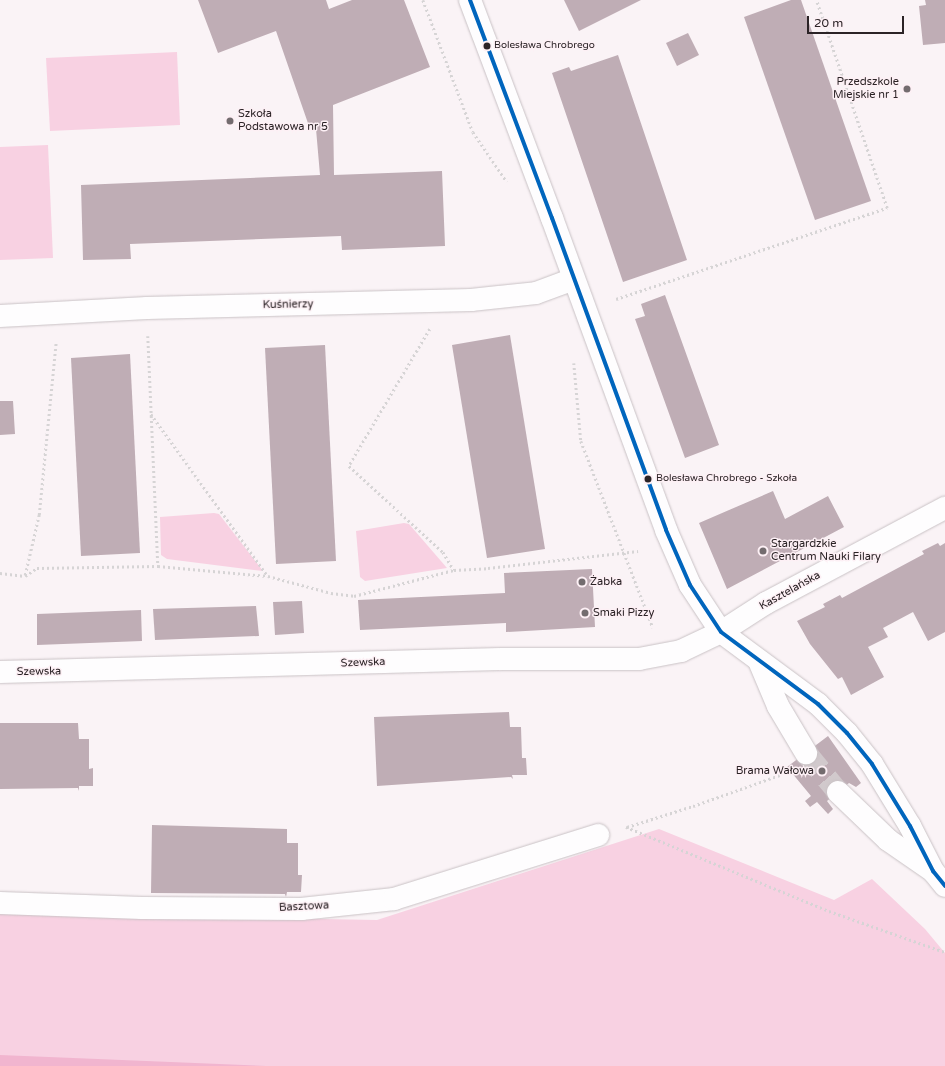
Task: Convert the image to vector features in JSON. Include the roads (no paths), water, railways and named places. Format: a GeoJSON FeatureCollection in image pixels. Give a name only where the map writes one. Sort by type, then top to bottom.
{"type":"FeatureCollection","features":[{"type":"Feature","properties":{"kind":"street"},"geometry":{"type":"LineString","coordinates":[[470,0],[666,530],[690,585],[721,632],[818,704],[847,733],[872,764],[910,826],[939,878]]}},
{"type":"Feature","properties":{"kind":"street","name":"Kuśnierzy"},"geometry":{"type":"LineString","coordinates":[[0,316],[147,308],[471,300],[536,293],[574,279]]}},
{"type":"Feature","properties":{"kind":"street","name":"Kasztelańska"},"geometry":{"type":"LineString","coordinates":[[721,632],[766,603],[945,508]]}},
{"type":"Feature","properties":{"kind":"street","name":"Szewska"},"geometry":{"type":"LineString","coordinates":[[0,672],[502,659],[639,659],[681,651],[721,632]]}},
{"type":"Feature","properties":{"kind":"street"},"geometry":{"type":"LineString","coordinates":[[759,661],[778,706],[806,752]]}},
{"type":"Feature","properties":{"kind":"street"},"geometry":{"type":"LineString","coordinates":[[838,792],[888,840],[939,878]]}},
{"type":"Feature","properties":{"kind":"street","name":"Basztowa"},"geometry":{"type":"LineString","coordinates":[[0,903],[142,908],[301,909],[386,900],[598,835]]}},
{"type":"Feature","properties":{"kind":"tunnel"},"geometry":{"type":"LineString","coordinates":[[806,753],[838,792]]}},
{"type":"Feature","properties":{"kind":"place","name":"Bolesława Chrobrego"},"geometry":{"type":"Point","coordinates":[487,46]}},
{"type":"Feature","properties":{"kind":"place","name":"Przedszkole Miejskie nr 1"},"geometry":{"type":"Point","coordinates":[907,89]}},
{"type":"Feature","properties":{"kind":"place","name":"Szkoła Podstawowa nr 5"},"geometry":{"type":"Point","coordinates":[230,121]}},
{"type":"Feature","properties":{"kind":"place","name":"Bolesława Chrobrego - Szkoła"},"geometry":{"type":"Point","coordinates":[648,479]}},
{"type":"Feature","properties":{"kind":"place","name":"Stargardzkie Centrum Nauki Filary"},"geometry":{"type":"Point","coordinates":[763,551]}},
{"type":"Feature","properties":{"kind":"place","name":"Żabka"},"geometry":{"type":"Point","coordinates":[582,582]}},
{"type":"Feature","properties":{"kind":"place","name":"Smaki Pizzy"},"geometry":{"type":"Point","coordinates":[585,613]}},
{"type":"Feature","properties":{"kind":"place","name":"Brama Wałowa"},"geometry":{"type":"Point","coordinates":[822,771]}}]}
